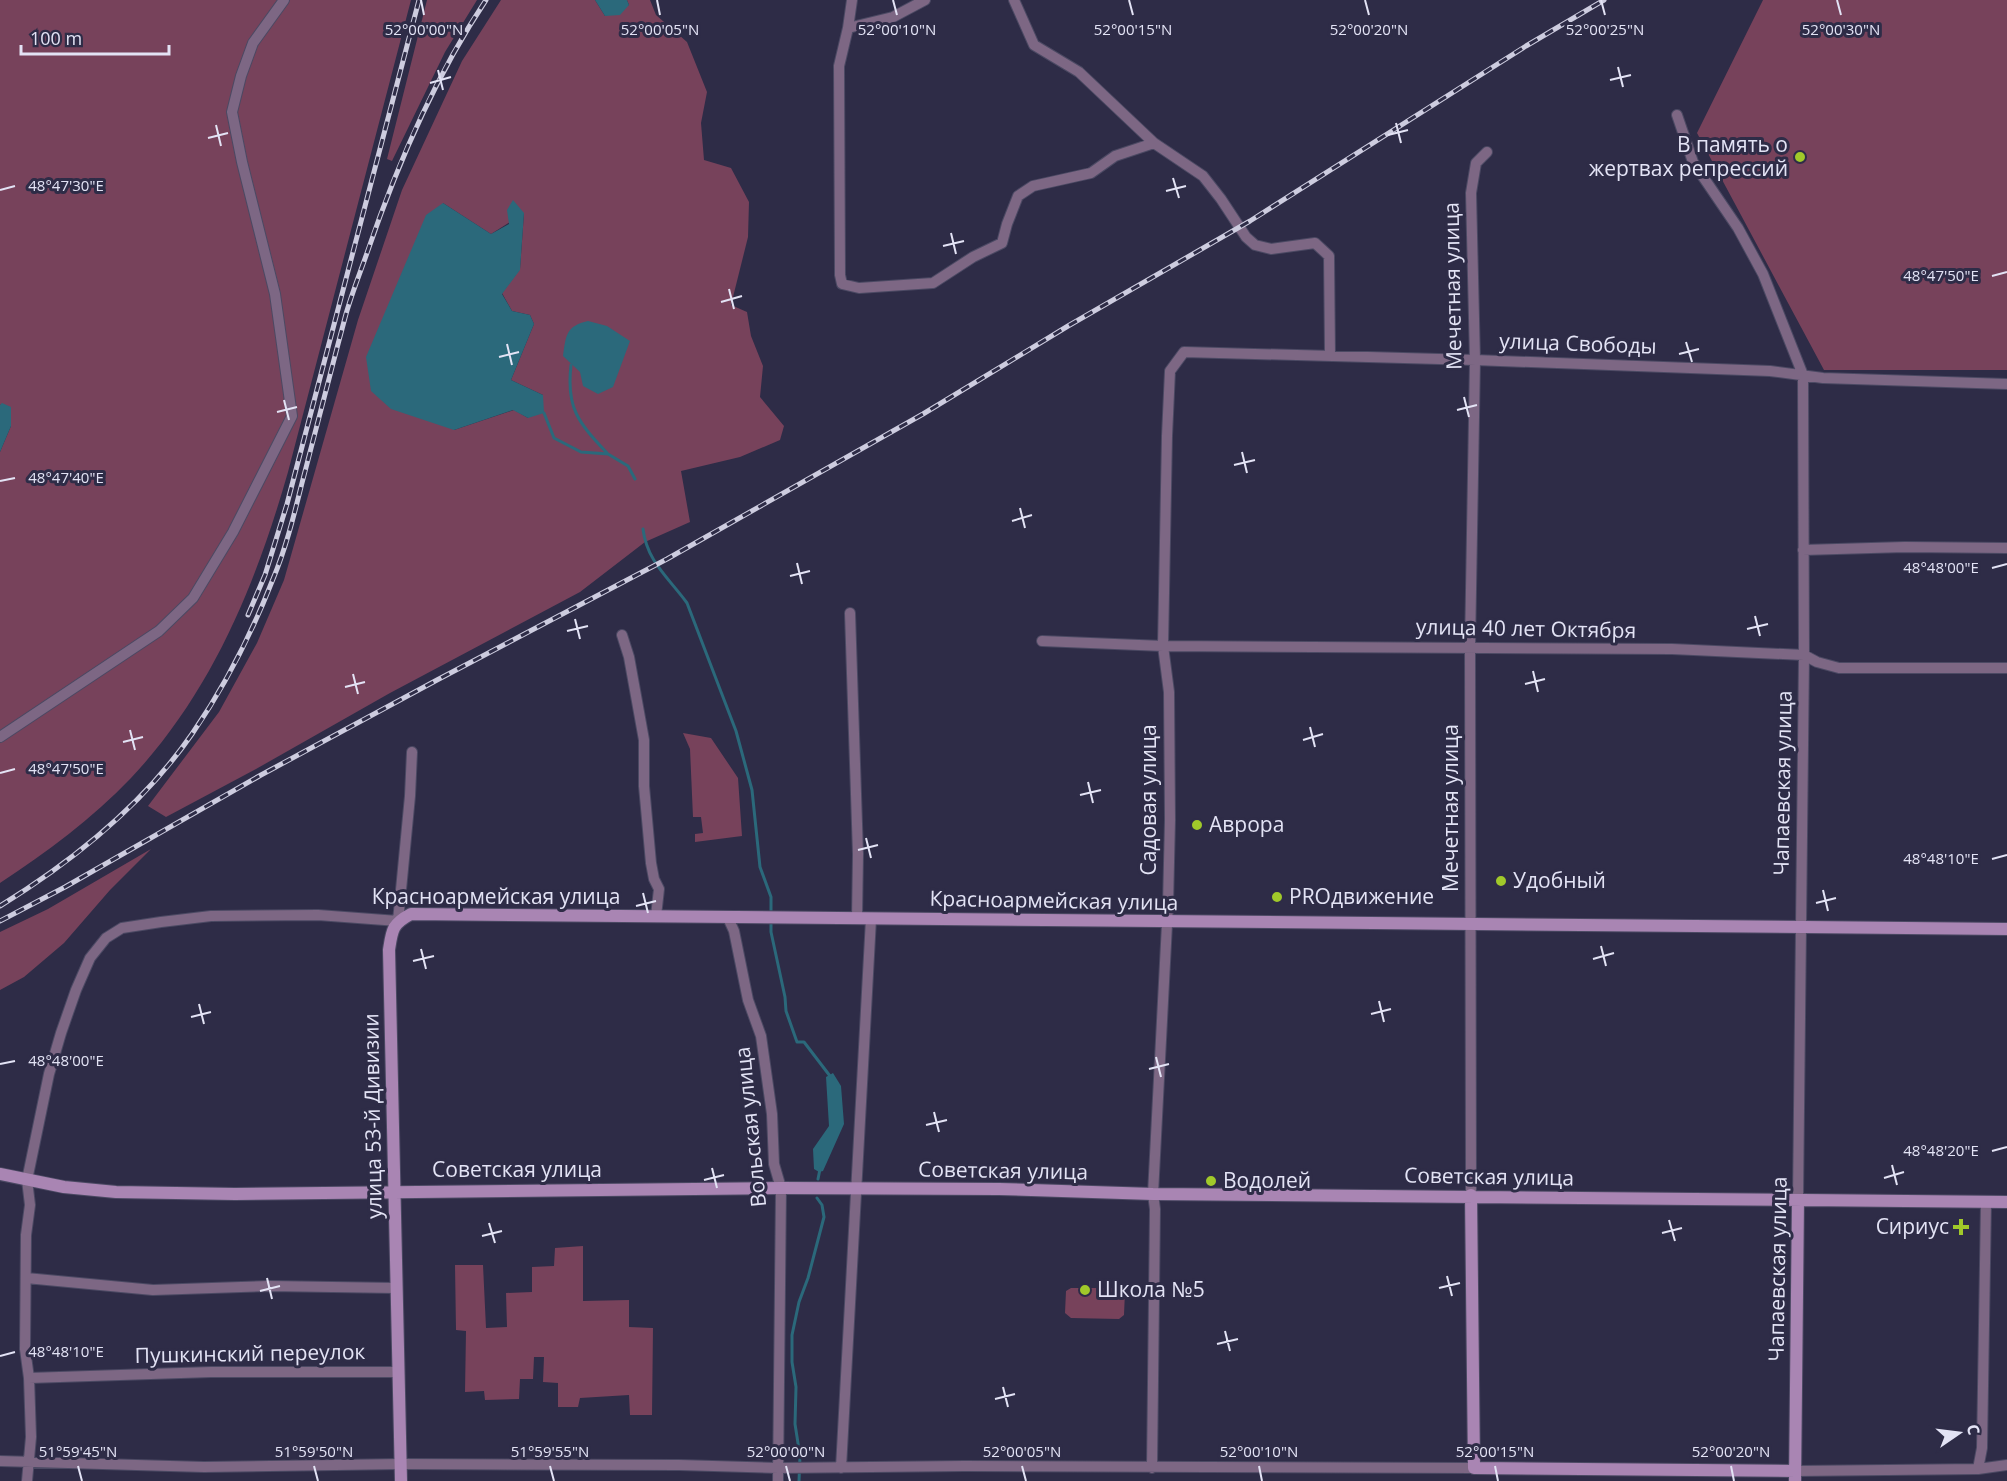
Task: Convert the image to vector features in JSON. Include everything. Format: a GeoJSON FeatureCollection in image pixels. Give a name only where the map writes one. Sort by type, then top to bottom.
{"type":"FeatureCollection","features":[{"type":"Feature","properties":{"kind":"street"},"geometry":{"type":"LineString","coordinates":[[0,738],[159,631],[193,598],[233,532],[292,416],[275,294],[232,112],[241,76],[253,43],[284,0]]}},
{"type":"Feature","properties":{"kind":"street"},"geometry":{"type":"LineString","coordinates":[[852,0],[839,66],[840,275],[842,284],[859,288],[933,283],[973,257],[1002,243],[1018,196],[1033,186],[1091,173],[1114,156],[1154,143]]}},
{"type":"Feature","properties":{"kind":"street"},"geometry":{"type":"LineString","coordinates":[[848,28],[893,17],[925,0]]}},
{"type":"Feature","properties":{"kind":"street"},"geometry":{"type":"LineString","coordinates":[[1014,0],[1034,45],[1079,72],[1154,143],[1203,176],[1246,237],[1255,245],[1271,249],[1315,243],[1329,256],[1330,356]]}},
{"type":"Feature","properties":{"kind":"street","name":"Чапаевская улица"},"geometry":{"type":"LineString","coordinates":[[1677,115],[1693,162],[1738,228],[1763,273],[1803,375],[1804,655],[1795,1476]]}},
{"type":"Feature","properties":{"kind":"street","name":"Мечетная улица"},"geometry":{"type":"LineString","coordinates":[[1474,1468],[1470,647],[1475,360],[1471,194],[1476,163],[1487,152]]}},
{"type":"Feature","properties":{"kind":"street","name":"улица Свободы"},"geometry":{"type":"LineString","coordinates":[[1184,352],[1770,371],[1823,378],[2007,384]]}},
{"type":"Feature","properties":{"kind":"street","name":"Садовая улица"},"geometry":{"type":"LineString","coordinates":[[1152,1468],[1155,1209],[1153,1194],[1170,820],[1169,704],[1163,646],[1167,436],[1170,370],[1184,352]]}},
{"type":"Feature","properties":{"kind":"street"},"geometry":{"type":"LineString","coordinates":[[1803,550],[1905,547],[2007,548]]}},
{"type":"Feature","properties":{"kind":"street"},"geometry":{"type":"LineString","coordinates":[[850,613],[858,854],[857,919]]}},
{"type":"Feature","properties":{"kind":"street"},"geometry":{"type":"LineString","coordinates":[[622,635],[629,657],[644,740],[645,797],[651,863],[654,879],[659,889],[656,916]]}},
{"type":"Feature","properties":{"kind":"street","name":"улица 40 лет Октября"},"geometry":{"type":"LineString","coordinates":[[1042,641],[1163,646],[1672,649],[1804,655],[1817,663],[1839,668],[2007,668]]}},
{"type":"Feature","properties":{"kind":"street","name":"улица 53-й Дивизии"},"geometry":{"type":"LineString","coordinates":[[400,1481],[389,950],[392,932],[398,921],[412,752]]}},
{"type":"Feature","properties":{"kind":"street","name":"Красноармейская улица"},"geometry":{"type":"LineString","coordinates":[[27,1180],[49,1074],[76,990],[90,957],[106,938],[122,928],[211,916],[318,915],[398,921],[411,914],[431,913],[733,918],[2007,929]]}},
{"type":"Feature","properties":{"kind":"street","name":"Вольская улица"},"geometry":{"type":"LineString","coordinates":[[733,918],[748,1000],[761,1036],[772,1114],[774,1164],[781,1188],[778,1481]]}},
{"type":"Feature","properties":{"kind":"street"},"geometry":{"type":"LineString","coordinates":[[841,1468],[871,919]]}},
{"type":"Feature","properties":{"kind":"street","name":"Советская улица"},"geometry":{"type":"LineString","coordinates":[[0,1174],[64,1187],[116,1192],[235,1194],[781,1188],[2007,1202]]}},
{"type":"Feature","properties":{"kind":"street"},"geometry":{"type":"LineString","coordinates":[[27,1180],[30,1205],[26,1235],[25,1349],[29,1378],[30,1463],[27,1481]]}},
{"type":"Feature","properties":{"kind":"street"},"geometry":{"type":"LineString","coordinates":[[1978,1469],[1982,1448],[1986,1202]]}},
{"type":"Feature","properties":{"kind":"street"},"geometry":{"type":"LineString","coordinates":[[26,1278],[153,1290],[269,1286],[396,1288]]}},
{"type":"Feature","properties":{"kind":"street","name":"Пушкинский переулок"},"geometry":{"type":"LineString","coordinates":[[29,1378],[211,1372],[398,1372]]}},
{"type":"Feature","properties":{"kind":"street"},"geometry":{"type":"LineString","coordinates":[[0,1461],[204,1467],[401,1464],[679,1465],[778,1468],[964,1466],[1474,1468],[1795,1476],[2007,1466]]}},
{"type":"Feature","properties":{"kind":"shaded area"},"geometry":{"type":"Polygon","coordinates":[[[0,0],[411,0],[288,472],[261,555],[228,635],[185,710],[160,745],[131,778],[68,834],[0,883],[0,452],[11,426],[11,408],[0,405],[0,0]]]}},
{"type":"Feature","properties":{"kind":"shaded area"},"geometry":{"type":"Polygon","coordinates":[[[427,0],[477,0],[445,52],[392,161],[387,159],[427,0]]]}},
{"type":"Feature","properties":{"kind":"shaded area"},"geometry":{"type":"Polygon","coordinates":[[[501,0],[595,0],[605,16],[629,5],[627,0],[650,0],[656,15],[687,42],[707,92],[701,123],[704,160],[731,168],[749,202],[748,237],[731,305],[747,312],[751,336],[763,366],[760,397],[784,426],[780,440],[740,457],[681,471],[690,522],[645,542],[580,592],[390,693],[166,817],[148,806],[219,712],[257,643],[284,580],[358,320],[402,190],[462,61],[501,0]],[[443,203],[454,430],[514,410],[528,418],[543,395],[511,380],[534,324],[530,315],[512,311],[502,293],[520,269],[524,213],[491,234],[443,203]]]}},
{"type":"Feature","properties":{"kind":"shaded area"},"geometry":{"type":"Polygon","coordinates":[[[1763,0],[2007,0],[2007,370],[1824,370],[1697,133],[1763,0]]]}},
{"type":"Feature","properties":{"kind":"shaded area"},"geometry":{"type":"Polygon","coordinates":[[[683,733],[711,738],[738,778],[742,836],[695,842],[695,834],[703,833],[701,817],[693,817],[690,749],[683,733]]]}},
{"type":"Feature","properties":{"kind":"shaded area"},"geometry":{"type":"Polygon","coordinates":[[[151,849],[110,890],[64,943],[24,977],[0,990],[0,932],[48,909],[151,849]]]}},
{"type":"Feature","properties":{"kind":"shaded area"},"geometry":{"type":"Polygon","coordinates":[[[583,1246],[583,1301],[629,1300],[629,1327],[653,1328],[652,1415],[630,1415],[629,1395],[580,1398],[578,1407],[558,1407],[558,1383],[543,1382],[544,1357],[534,1357],[533,1379],[520,1379],[519,1399],[485,1400],[484,1391],[465,1392],[466,1331],[456,1330],[455,1265],[483,1265],[486,1328],[507,1327],[506,1293],[532,1292],[532,1267],[554,1266],[555,1248],[583,1246]]]}},
{"type":"Feature","properties":{"kind":"shaded area"},"geometry":{"type":"Polygon","coordinates":[[[1071,1288],[1121,1288],[1125,1291],[1124,1315],[1119,1319],[1071,1318],[1065,1313],[1066,1291],[1071,1288]]]}},
{"type":"Feature","properties":{"kind":"water"},"geometry":{"type":"Polygon","coordinates":[[[595,0],[627,0],[629,5],[620,15],[605,16],[595,0]]]}},
{"type":"Feature","properties":{"kind":"water"},"geometry":{"type":"Polygon","coordinates":[[[513,200],[524,213],[520,270],[502,294],[512,311],[530,315],[534,324],[511,380],[543,395],[544,413],[528,418],[513,410],[454,430],[391,409],[371,391],[366,357],[426,215],[443,203],[491,234],[509,224],[507,210],[513,200]]]}},
{"type":"Feature","properties":{"kind":"water"},"geometry":{"type":"Polygon","coordinates":[[[588,321],[607,326],[630,341],[613,387],[598,394],[583,386],[580,372],[563,356],[568,332],[575,326],[588,321]]]}},
{"type":"Feature","properties":{"kind":"water"},"geometry":{"type":"Polygon","coordinates":[[[2,403],[11,407],[11,426],[0,452],[0,405],[2,403]]]}},
{"type":"Feature","properties":{"kind":"water"},"geometry":{"type":"Polygon","coordinates":[[[833,1073],[841,1086],[844,1124],[823,1171],[819,1172],[814,1169],[813,1149],[829,1126],[826,1077],[833,1073]]]}},
{"type":"Feature","properties":{"kind":"waterway"},"geometry":{"type":"LineString","coordinates":[[571,365],[570,393],[576,413],[588,432],[607,453]]}},
{"type":"Feature","properties":{"kind":"waterway"},"geometry":{"type":"LineString","coordinates":[[544,413],[554,438],[581,452],[608,454],[628,466],[635,479]]}},
{"type":"Feature","properties":{"kind":"waterway"},"geometry":{"type":"LineString","coordinates":[[643,529],[645,541],[654,560],[687,603],[736,731],[752,790],[760,867],[771,897],[771,914]]}},
{"type":"Feature","properties":{"kind":"waterway"},"geometry":{"type":"LineString","coordinates":[[771,920],[771,932],[786,1011],[797,1042],[804,1042],[830,1076]]}},
{"type":"Feature","properties":{"kind":"waterway"},"geometry":{"type":"LineString","coordinates":[[818,1179],[820,1169]]}},
{"type":"Feature","properties":{"kind":"waterway"},"geometry":{"type":"LineString","coordinates":[[799,1481],[800,1456],[795,1424],[796,1387],[792,1362],[792,1335],[799,1302],[808,1278],[824,1217],[822,1205],[817,1198]]}},
{"type":"Feature","properties":{"kind":"railway"},"geometry":{"type":"LineString","coordinates":[[248,615],[265,575],[287,504],[419,0]]}},
{"type":"Feature","properties":{"kind":"railway"},"geometry":{"type":"LineString","coordinates":[[0,906],[80,851],[129,808],[173,760],[192,734],[237,659],[265,599],[282,555],[346,314],[391,187],[433,91],[486,0]]}},
{"type":"Feature","properties":{"kind":"railway"},"geometry":{"type":"LineString","coordinates":[[0,921],[65,887],[261,775],[667,559],[923,414],[1068,326],[1250,221],[1526,46],[1604,0]]}},
{"type":"Feature","properties":{"kind":"place","name":"В память о жертвах репрессий"},"geometry":{"type":"Point","coordinates":[1800,157]}},
{"type":"Feature","properties":{"kind":"place","name":"Аврора"},"geometry":{"type":"Point","coordinates":[1197,825]}},
{"type":"Feature","properties":{"kind":"place","name":"Удобный"},"geometry":{"type":"Point","coordinates":[1501,881]}},
{"type":"Feature","properties":{"kind":"place","name":"PROдвижение"},"geometry":{"type":"Point","coordinates":[1277,897]}},
{"type":"Feature","properties":{"kind":"place","name":"Водолей"},"geometry":{"type":"Point","coordinates":[1211,1181]}},
{"type":"Feature","properties":{"kind":"place","name":"Сириус"},"geometry":{"type":"Point","coordinates":[1961,1227]}},
{"type":"Feature","properties":{"kind":"place","name":"Школа №5"},"geometry":{"type":"Point","coordinates":[1085,1290]}}]}
